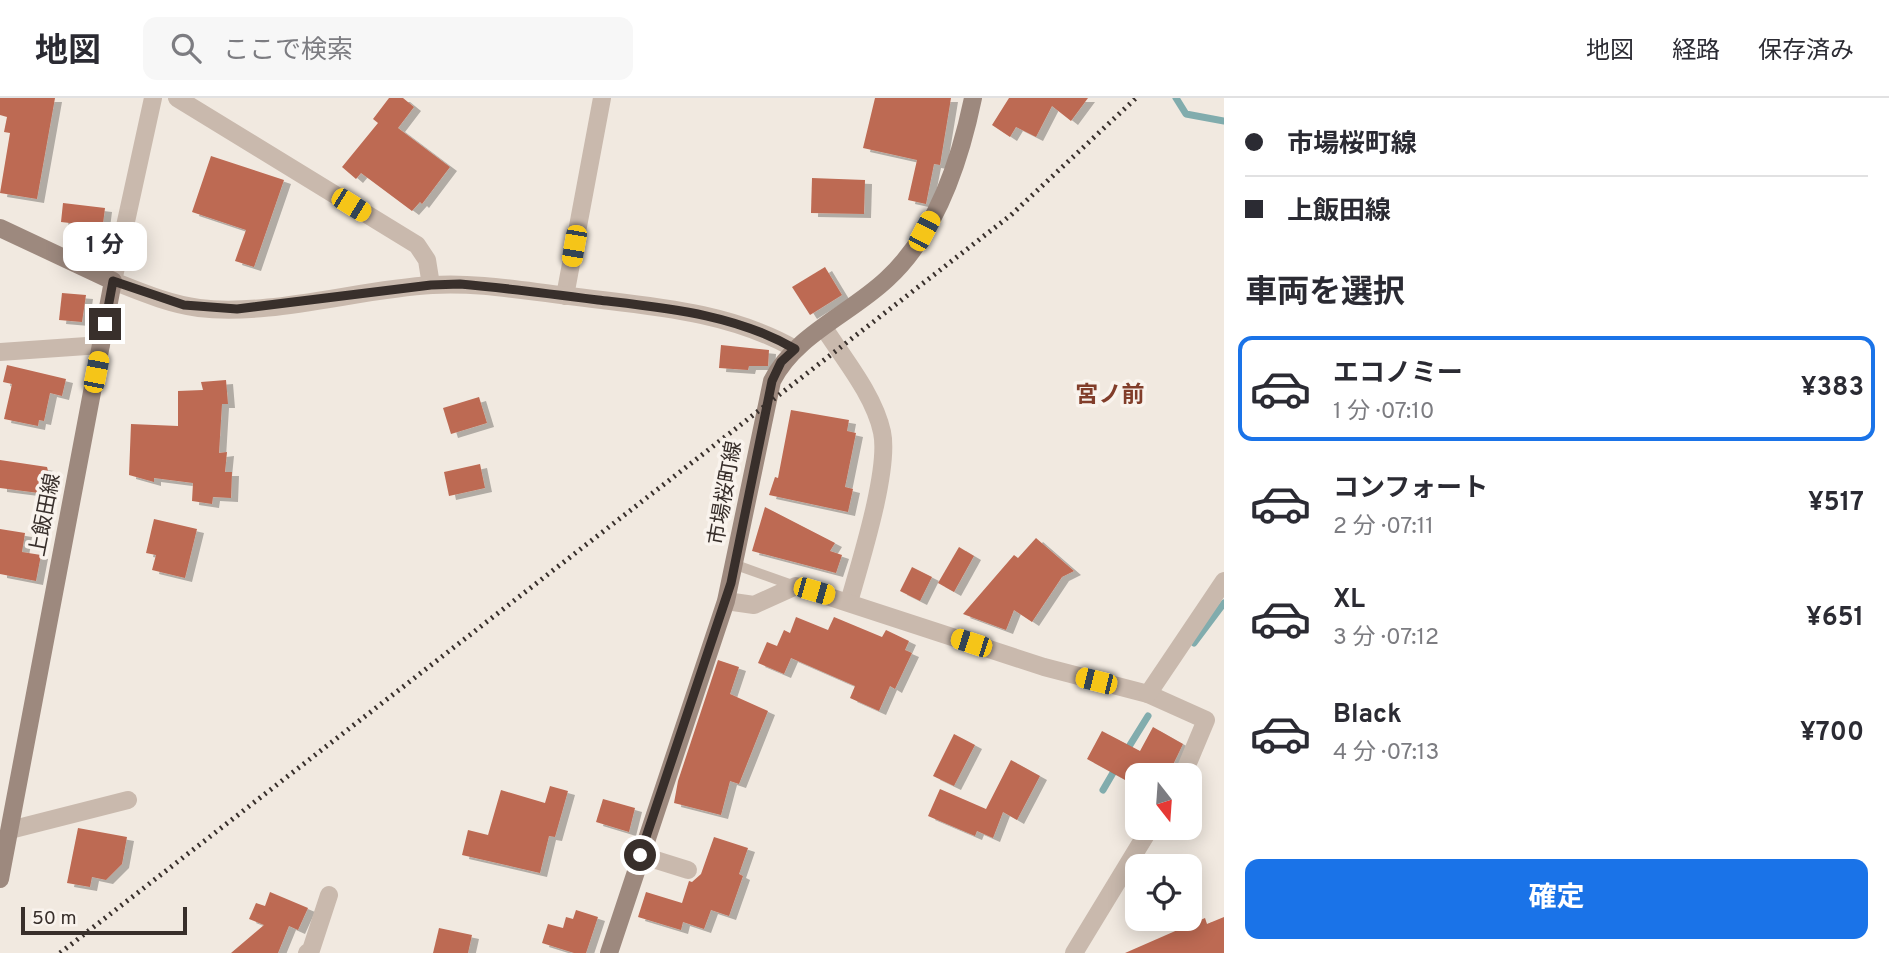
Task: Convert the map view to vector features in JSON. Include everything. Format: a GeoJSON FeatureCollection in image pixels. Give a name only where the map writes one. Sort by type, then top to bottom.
{"type":"FeatureCollection","features":[{"type":"Feature","properties":{"kind":"main road","name":"市場桜町線"},"geometry":{"type":"LineString","coordinates":[[609,953],[726,601],[736,565],[772,381],[781,362],[795,349],[886,280],[913,252],[936,209],[965,138],[973,98]]}},
{"type":"Feature","properties":{"kind":"main road"},"geometry":{"type":"LineString","coordinates":[[0,228],[113,281]]}},
{"type":"Feature","properties":{"kind":"main road","name":"上飯田線"},"geometry":{"type":"LineString","coordinates":[[0,880],[113,281]]}},
{"type":"Feature","properties":{"kind":"street"},"geometry":{"type":"LineString","coordinates":[[153,98],[113,281],[184,305],[237,309],[431,285],[502,288],[733,321],[766,332],[795,349]]}},
{"type":"Feature","properties":{"kind":"street"},"geometry":{"type":"LineString","coordinates":[[177,98],[417,245],[427,260],[431,285]]}},
{"type":"Feature","properties":{"kind":"street"},"geometry":{"type":"LineString","coordinates":[[565,296],[602,98]]}},
{"type":"Feature","properties":{"kind":"street"},"geometry":{"type":"LineString","coordinates":[[824,328],[864,392],[883,432],[882,461],[870,530],[849,602]]}},
{"type":"Feature","properties":{"kind":"street"},"geometry":{"type":"LineString","coordinates":[[0,352],[101,345]]}},
{"type":"Feature","properties":{"kind":"street"},"geometry":{"type":"LineString","coordinates":[[1149,694],[1224,581]]}},
{"type":"Feature","properties":{"kind":"street"},"geometry":{"type":"LineString","coordinates":[[726,601],[754,605],[796,586],[1044,667],[1149,694],[1206,720],[1188,763]]}},
{"type":"Feature","properties":{"kind":"street"},"geometry":{"type":"LineString","coordinates":[[10,831],[128,800]]}},
{"type":"Feature","properties":{"kind":"street"},"geometry":{"type":"LineString","coordinates":[[1074,953],[1143,840]]}},
{"type":"Feature","properties":{"kind":"street"},"geometry":{"type":"LineString","coordinates":[[640,855],[688,870]]}},
{"type":"Feature","properties":{"kind":"street"},"geometry":{"type":"LineString","coordinates":[[311,952],[329,895]]}},
{"type":"Feature","properties":{"kind":"lane"},"geometry":{"type":"LineString","coordinates":[[736,565],[796,586]]}},
{"type":"Feature","properties":{"kind":"building"},"geometry":{"type":"Polygon","coordinates":[[[0,98],[55,98],[37,199],[0,193],[10,133],[4,132],[7,117],[0,115],[0,98]]]}},
{"type":"Feature","properties":{"kind":"building"},"geometry":{"type":"Polygon","coordinates":[[[389,98],[403,98],[414,107],[398,128],[450,167],[422,204],[420,202],[412,211],[361,173],[356,179],[342,167],[378,123],[373,119],[389,98]]]}},
{"type":"Feature","properties":{"kind":"building"},"geometry":{"type":"Polygon","coordinates":[[[875,98],[951,98],[940,165],[934,164],[926,204],[908,200],[917,160],[863,148],[875,98]]]}},
{"type":"Feature","properties":{"kind":"building"},"geometry":{"type":"Polygon","coordinates":[[[1009,98],[1088,98],[1071,121],[1052,106],[1036,137],[1016,127],[1010,137],[992,125],[1009,98]]]}},
{"type":"Feature","properties":{"kind":"building"},"geometry":{"type":"Polygon","coordinates":[[[211,156],[284,180],[254,267],[235,261],[246,230],[192,212],[211,156]]]}},
{"type":"Feature","properties":{"kind":"building"},"geometry":{"type":"Polygon","coordinates":[[[812,178],[865,180],[864,214],[811,213],[812,178]]]}},
{"type":"Feature","properties":{"kind":"building"},"geometry":{"type":"Polygon","coordinates":[[[63,203],[105,208],[101,239],[77,236],[79,224],[61,222],[63,203]]]}},
{"type":"Feature","properties":{"kind":"building"},"geometry":{"type":"Polygon","coordinates":[[[825,267],[842,295],[810,315],[792,287],[825,267]]]}},
{"type":"Feature","properties":{"kind":"building"},"geometry":{"type":"Polygon","coordinates":[[[62,293],[86,295],[82,322],[59,320],[62,293]]]}},
{"type":"Feature","properties":{"kind":"building"},"geometry":{"type":"Polygon","coordinates":[[[721,345],[769,350],[768,366],[749,366],[748,370],[719,368],[721,345]]]}},
{"type":"Feature","properties":{"kind":"building"},"geometry":{"type":"Polygon","coordinates":[[[7,365],[66,379],[62,396],[50,393],[44,421],[39,420],[38,426],[4,419],[12,384],[3,382],[7,365]]]}},
{"type":"Feature","properties":{"kind":"building"},"geometry":{"type":"Polygon","coordinates":[[[226,380],[228,404],[222,404],[219,453],[227,452],[225,472],[232,472],[231,498],[213,497],[212,504],[192,501],[193,483],[154,478],[154,482],[129,475],[131,424],[178,426],[178,391],[203,390],[201,382],[226,380]]]}},
{"type":"Feature","properties":{"kind":"building"},"geometry":{"type":"Polygon","coordinates":[[[479,397],[487,423],[451,434],[443,408],[479,397]]]}},
{"type":"Feature","properties":{"kind":"building"},"geometry":{"type":"Polygon","coordinates":[[[791,410],[849,420],[847,431],[856,433],[845,487],[853,489],[848,512],[769,495],[775,477],[778,478],[791,410]]]}},
{"type":"Feature","properties":{"kind":"building"},"geometry":{"type":"Polygon","coordinates":[[[0,460],[47,467],[53,490],[40,488],[39,493],[0,488],[0,460]]]}},
{"type":"Feature","properties":{"kind":"building"},"geometry":{"type":"Polygon","coordinates":[[[480,464],[485,488],[449,496],[444,472],[480,464]]]}},
{"type":"Feature","properties":{"kind":"building"},"geometry":{"type":"Polygon","coordinates":[[[765,507],[835,543],[830,551],[842,555],[836,573],[752,551],[765,507]]]}},
{"type":"Feature","properties":{"kind":"building"},"geometry":{"type":"Polygon","coordinates":[[[154,519],[197,529],[185,578],[152,570],[156,555],[146,553],[154,519]]]}},
{"type":"Feature","properties":{"kind":"building"},"geometry":{"type":"Polygon","coordinates":[[[0,529],[25,533],[22,552],[41,555],[36,581],[0,574],[0,529]]]}},
{"type":"Feature","properties":{"kind":"building"},"geometry":{"type":"Polygon","coordinates":[[[1036,538],[1074,571],[1062,577],[1032,622],[1014,610],[1006,630],[963,614],[1014,555],[1018,558],[1036,538]]]}},
{"type":"Feature","properties":{"kind":"building"},"geometry":{"type":"Polygon","coordinates":[[[959,547],[974,556],[954,592],[938,583],[959,547]]]}},
{"type":"Feature","properties":{"kind":"building"},"geometry":{"type":"Polygon","coordinates":[[[912,567],[932,577],[920,601],[900,591],[912,567]]]}},
{"type":"Feature","properties":{"kind":"building"},"geometry":{"type":"Polygon","coordinates":[[[796,617],[828,630],[834,617],[882,637],[886,630],[909,641],[905,650],[912,653],[895,689],[890,686],[879,711],[850,698],[855,686],[791,658],[784,674],[758,663],[767,642],[777,646],[784,630],[790,633],[796,617]]]}},
{"type":"Feature","properties":{"kind":"building"},"geometry":{"type":"Polygon","coordinates":[[[718,660],[739,667],[730,694],[768,711],[739,784],[730,781],[721,815],[674,803],[678,781],[718,660]]]}},
{"type":"Feature","properties":{"kind":"building"},"geometry":{"type":"Polygon","coordinates":[[[1153,727],[1183,744],[1174,763],[1125,763],[1125,780],[1087,759],[1102,731],[1140,751],[1153,727]]]}},
{"type":"Feature","properties":{"kind":"building"},"geometry":{"type":"Polygon","coordinates":[[[954,734],[975,745],[954,786],[933,776],[954,734]]]}},
{"type":"Feature","properties":{"kind":"building"},"geometry":{"type":"Polygon","coordinates":[[[1011,760],[1040,776],[1017,820],[1003,812],[993,838],[977,831],[975,836],[928,816],[940,789],[986,809],[1011,760]]]}},
{"type":"Feature","properties":{"kind":"building"},"geometry":{"type":"Polygon","coordinates":[[[550,786],[568,791],[555,837],[549,836],[540,873],[462,855],[468,830],[488,835],[501,790],[545,803],[550,786]]]}},
{"type":"Feature","properties":{"kind":"building"},"geometry":{"type":"Polygon","coordinates":[[[603,799],[635,808],[629,832],[596,822],[603,799]]]}},
{"type":"Feature","properties":{"kind":"building"},"geometry":{"type":"Polygon","coordinates":[[[78,828],[127,837],[122,864],[106,880],[92,877],[90,887],[67,883],[78,828]]]}},
{"type":"Feature","properties":{"kind":"building"},"geometry":{"type":"Polygon","coordinates":[[[714,837],[748,848],[739,874],[743,876],[729,916],[711,910],[704,929],[683,922],[681,930],[638,917],[646,892],[682,903],[689,881],[692,882],[701,874],[714,837]]]}},
{"type":"Feature","properties":{"kind":"building"},"geometry":{"type":"Polygon","coordinates":[[[270,892],[308,908],[298,930],[289,926],[278,953],[231,953],[264,925],[249,919],[256,903],[265,906],[270,892]]]}},
{"type":"Feature","properties":{"kind":"building"},"geometry":{"type":"Polygon","coordinates":[[[576,910],[598,917],[586,953],[574,953],[542,943],[548,924],[563,928],[566,917],[573,919],[576,910]]]}},
{"type":"Feature","properties":{"kind":"building"},"geometry":{"type":"Polygon","coordinates":[[[1224,917],[1224,953],[1125,953],[1175,931],[1202,931],[1202,919],[1205,918],[1207,924],[1224,917]]]}},
{"type":"Feature","properties":{"kind":"building"},"geometry":{"type":"Polygon","coordinates":[[[439,928],[472,935],[468,953],[433,953],[439,928]]]}},
{"type":"Feature","properties":{"kind":"waterway"},"geometry":{"type":"LineString","coordinates":[[1176,98],[1186,114],[1224,121]]}},
{"type":"Feature","properties":{"kind":"waterway"},"geometry":{"type":"LineString","coordinates":[[1194,643],[1224,603]]}},
{"type":"Feature","properties":{"kind":"waterway"},"geometry":{"type":"LineString","coordinates":[[1125,753],[1148,716]]}},
{"type":"Feature","properties":{"kind":"waterway"},"geometry":{"type":"LineString","coordinates":[[1103,790],[1117,766]]}},
{"type":"Feature","properties":{"kind":"railway"},"geometry":{"type":"LineString","coordinates":[[60,953],[1011,215],[1136,98]]}},
{"type":"Feature","properties":{"kind":"district","name":"宮ノ前"},"geometry":{"type":"Point","coordinates":[1110,396]}},
{"type":"Feature","properties":{"kind":"route"},"geometry":{"type":"LineString","coordinates":[[105,324],[113,281],[162,300],[184,305],[237,309],[431,285],[460,284],[656,307],[733,321],[766,332],[795,349],[781,362],[772,381],[736,565],[726,601],[640,855]]}}]}
